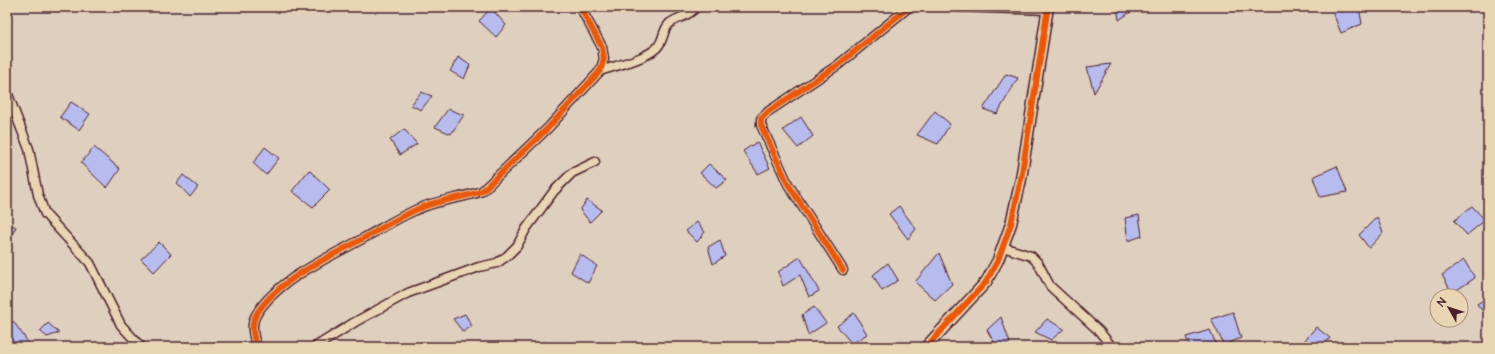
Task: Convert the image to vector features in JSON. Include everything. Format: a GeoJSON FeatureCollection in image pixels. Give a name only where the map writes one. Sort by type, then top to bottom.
{"type":"FeatureCollection","features":[{"type":"Feature","properties":{"kind":"street"},"geometry":{"type":"LineString","coordinates":[[256,347],[252,324],[256,314],[294,276],[418,209],[444,199],[472,195],[482,191],[548,128],[600,71],[604,59],[602,48],[580,7]]}},
{"type":"Feature","properties":{"kind":"street"},"geometry":{"type":"LineString","coordinates":[[600,71],[649,54],[659,46],[664,31],[670,23],[691,13],[696,7]]}},
{"type":"Feature","properties":{"kind":"street"},"geometry":{"type":"LineString","coordinates":[[843,270],[788,184],[761,125],[761,119],[769,111],[838,64],[909,7]]}},
{"type":"Feature","properties":{"kind":"street"},"geometry":{"type":"LineString","coordinates":[[926,347],[986,282],[1003,247],[1011,224],[1023,165],[1048,8],[957,7]]}},
{"type":"Feature","properties":{"kind":"street"},"geometry":{"type":"LineString","coordinates":[[7,92],[29,149],[38,195],[45,214],[90,263],[121,325],[141,347]]}},
{"type":"Feature","properties":{"kind":"street"},"geometry":{"type":"LineString","coordinates":[[316,347],[355,322],[408,293],[479,267],[497,263],[517,246],[526,230],[554,191],[572,173],[594,162]]}},
{"type":"Feature","properties":{"kind":"street"},"geometry":{"type":"LineString","coordinates":[[1003,247],[1030,256],[1038,263],[1050,286],[1099,331],[1112,347]]}},
{"type":"Feature","properties":{"kind":"building"},"geometry":{"type":"Polygon","coordinates":[[[1117,7],[1138,7],[1119,20],[1117,7]]]}},
{"type":"Feature","properties":{"kind":"building"},"geometry":{"type":"Polygon","coordinates":[[[1342,7],[1359,7],[1362,24],[1341,33],[1333,13],[1342,7]]]}},
{"type":"Feature","properties":{"kind":"building"},"geometry":{"type":"Polygon","coordinates":[[[491,8],[506,25],[496,37],[479,21],[491,8]]]}},
{"type":"Feature","properties":{"kind":"building"},"geometry":{"type":"Polygon","coordinates":[[[458,57],[470,65],[464,79],[450,71],[458,57]]]}},
{"type":"Feature","properties":{"kind":"building"},"geometry":{"type":"Polygon","coordinates":[[[1111,64],[1094,93],[1087,67],[1111,64]]]}},
{"type":"Feature","properties":{"kind":"building"},"geometry":{"type":"Polygon","coordinates":[[[1006,74],[1018,78],[997,114],[983,109],[1006,74]]]}},
{"type":"Feature","properties":{"kind":"building"},"geometry":{"type":"Polygon","coordinates":[[[421,92],[432,96],[421,110],[411,105],[421,92]]]}},
{"type":"Feature","properties":{"kind":"building"},"geometry":{"type":"Polygon","coordinates":[[[71,102],[90,114],[79,130],[60,117],[71,102]]]}},
{"type":"Feature","properties":{"kind":"building"},"geometry":{"type":"Polygon","coordinates":[[[448,109],[464,115],[451,134],[435,127],[448,109]]]}},
{"type":"Feature","properties":{"kind":"building"},"geometry":{"type":"Polygon","coordinates":[[[935,111],[950,124],[938,144],[917,135],[935,111]]]}},
{"type":"Feature","properties":{"kind":"building"},"geometry":{"type":"Polygon","coordinates":[[[801,117],[813,136],[798,148],[783,130],[801,117]]]}},
{"type":"Feature","properties":{"kind":"building"},"geometry":{"type":"Polygon","coordinates":[[[404,129],[417,144],[400,155],[390,140],[404,129]]]}},
{"type":"Feature","properties":{"kind":"building"},"geometry":{"type":"Polygon","coordinates":[[[757,142],[770,168],[758,174],[743,151],[757,142]]]}},
{"type":"Feature","properties":{"kind":"building"},"geometry":{"type":"Polygon","coordinates":[[[94,147],[120,169],[107,188],[81,163],[94,147]]]}},
{"type":"Feature","properties":{"kind":"building"},"geometry":{"type":"Polygon","coordinates":[[[265,147],[279,158],[266,175],[253,163],[265,147]]]}},
{"type":"Feature","properties":{"kind":"building"},"geometry":{"type":"Polygon","coordinates":[[[709,164],[727,180],[716,188],[700,173],[709,164]]]}},
{"type":"Feature","properties":{"kind":"building"},"geometry":{"type":"Polygon","coordinates":[[[1337,166],[1347,192],[1320,197],[1313,177],[1337,166]]]}},
{"type":"Feature","properties":{"kind":"building"},"geometry":{"type":"Polygon","coordinates":[[[309,170],[330,190],[313,207],[292,191],[309,170]]]}},
{"type":"Feature","properties":{"kind":"building"},"geometry":{"type":"Polygon","coordinates":[[[183,175],[198,187],[190,197],[177,183],[183,175]]]}},
{"type":"Feature","properties":{"kind":"building"},"geometry":{"type":"Polygon","coordinates":[[[587,200],[602,210],[590,222],[580,210],[587,200]]]}},
{"type":"Feature","properties":{"kind":"building"},"geometry":{"type":"Polygon","coordinates":[[[899,206],[916,229],[908,239],[889,214],[899,206]]]}},
{"type":"Feature","properties":{"kind":"building"},"geometry":{"type":"Polygon","coordinates":[[[1472,206],[1485,220],[1467,235],[1454,221],[1472,206]]]}},
{"type":"Feature","properties":{"kind":"building"},"geometry":{"type":"Polygon","coordinates":[[[1139,215],[1142,236],[1128,241],[1125,218],[1139,215]]]}},
{"type":"Feature","properties":{"kind":"building"},"geometry":{"type":"Polygon","coordinates":[[[1377,217],[1383,233],[1369,248],[1359,235],[1377,217]]]}},
{"type":"Feature","properties":{"kind":"building"},"geometry":{"type":"Polygon","coordinates":[[[697,222],[705,232],[697,242],[686,231],[697,222]]]}},
{"type":"Feature","properties":{"kind":"building"},"geometry":{"type":"Polygon","coordinates":[[[7,223],[16,227],[9,240],[7,239],[7,223]]]}},
{"type":"Feature","properties":{"kind":"building"},"geometry":{"type":"Polygon","coordinates":[[[720,240],[725,256],[713,264],[708,247],[720,240]]]}},
{"type":"Feature","properties":{"kind":"building"},"geometry":{"type":"Polygon","coordinates":[[[159,242],[171,254],[154,272],[141,259],[159,242]]]}},
{"type":"Feature","properties":{"kind":"building"},"geometry":{"type":"Polygon","coordinates":[[[939,253],[952,284],[935,300],[915,282],[939,253]]]}},
{"type":"Feature","properties":{"kind":"building"},"geometry":{"type":"Polygon","coordinates":[[[580,254],[597,266],[588,283],[571,272],[580,254]]]}},
{"type":"Feature","properties":{"kind":"building"},"geometry":{"type":"Polygon","coordinates":[[[800,257],[819,291],[809,297],[800,275],[783,286],[778,272],[800,257]]]}},
{"type":"Feature","properties":{"kind":"building"},"geometry":{"type":"Polygon","coordinates":[[[1464,260],[1475,278],[1460,288],[1449,288],[1442,275],[1464,260]]]}},
{"type":"Feature","properties":{"kind":"building"},"geometry":{"type":"Polygon","coordinates":[[[888,263],[898,280],[882,291],[873,275],[888,263]]]}},
{"type":"Feature","properties":{"kind":"building"},"geometry":{"type":"Polygon","coordinates":[[[1488,297],[1488,318],[1477,304],[1488,297]]]}},
{"type":"Feature","properties":{"kind":"building"},"geometry":{"type":"Polygon","coordinates":[[[814,307],[826,323],[808,335],[802,315],[814,307]]]}},
{"type":"Feature","properties":{"kind":"building"},"geometry":{"type":"Polygon","coordinates":[[[1233,312],[1241,338],[1224,345],[1211,319],[1233,312]]]}},
{"type":"Feature","properties":{"kind":"building"},"geometry":{"type":"Polygon","coordinates":[[[854,313],[867,334],[852,344],[837,326],[854,313]]]}},
{"type":"Feature","properties":{"kind":"building"},"geometry":{"type":"Polygon","coordinates":[[[465,314],[472,326],[463,332],[453,319],[465,314]]]}},
{"type":"Feature","properties":{"kind":"building"},"geometry":{"type":"Polygon","coordinates":[[[1001,317],[1010,343],[997,347],[987,330],[1001,317]]]}},
{"type":"Feature","properties":{"kind":"building"},"geometry":{"type":"Polygon","coordinates":[[[1047,319],[1064,329],[1051,340],[1035,332],[1047,319]]]}},
{"type":"Feature","properties":{"kind":"building"},"geometry":{"type":"Polygon","coordinates":[[[13,321],[28,342],[23,347],[7,346],[7,326],[13,321]]]}},
{"type":"Feature","properties":{"kind":"building"},"geometry":{"type":"Polygon","coordinates":[[[48,323],[59,333],[47,337],[40,331],[48,323]]]}},
{"type":"Feature","properties":{"kind":"building"},"geometry":{"type":"Polygon","coordinates":[[[1316,327],[1330,338],[1322,347],[1300,346],[1316,327]]]}},
{"type":"Feature","properties":{"kind":"building"},"geometry":{"type":"Polygon","coordinates":[[[1210,330],[1217,346],[1190,347],[1186,337],[1210,330]]]}},
{"type":"Feature","properties":{"kind":"building"},"geometry":{"type":"Polygon","coordinates":[[[544,341],[550,347],[535,347],[544,341]]]}},
{"type":"Feature","properties":{"kind":"cycle path"},"geometry":{"type":"LineString","coordinates":[[256,347],[253,327],[256,315],[265,302],[290,280],[320,261],[411,212],[434,203],[482,191],[548,128],[600,71],[604,59],[602,47],[580,7]]}},
{"type":"Feature","properties":{"kind":"cycle path"},"geometry":{"type":"LineString","coordinates":[[843,270],[788,184],[761,125],[761,119],[769,111],[838,65],[909,7]]}},
{"type":"Feature","properties":{"kind":"cycle path"},"geometry":{"type":"LineString","coordinates":[[926,347],[986,282],[998,260],[1011,224],[1021,179],[1048,7]]}}]}
